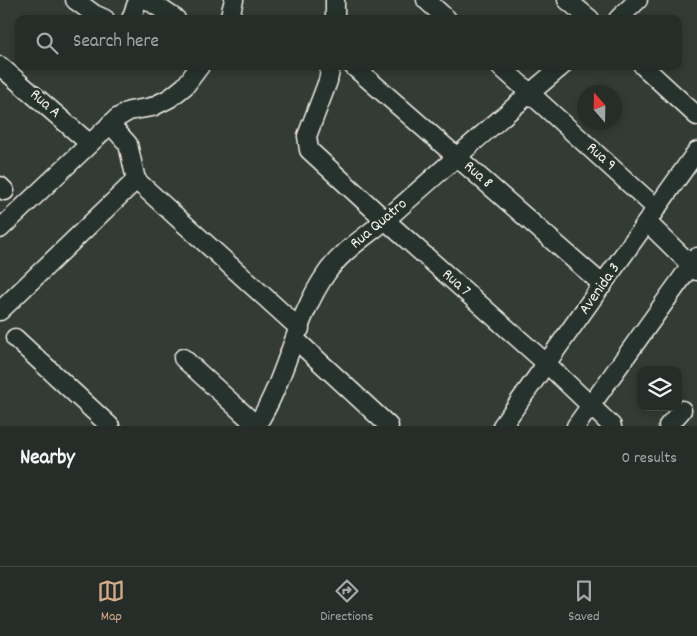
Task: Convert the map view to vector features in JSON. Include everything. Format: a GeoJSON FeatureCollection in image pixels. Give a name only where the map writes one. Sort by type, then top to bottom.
{"type":"FeatureCollection","features":[{"type":"Feature","properties":{"kind":"street"},"geometry":{"type":"LineString","coordinates":[[75,0],[99,11]]}},
{"type":"Feature","properties":{"kind":"street"},"geometry":{"type":"LineString","coordinates":[[132,15],[138,0]]}},
{"type":"Feature","properties":{"kind":"street"},"geometry":{"type":"LineString","coordinates":[[148,0],[170,15]]}},
{"type":"Feature","properties":{"kind":"street"},"geometry":{"type":"LineString","coordinates":[[230,15],[234,0]]}},
{"type":"Feature","properties":{"kind":"street"},"geometry":{"type":"LineString","coordinates":[[335,0],[335,15]]}},
{"type":"Feature","properties":{"kind":"street"},"geometry":{"type":"LineString","coordinates":[[426,0],[443,15]]}},
{"type":"Feature","properties":{"kind":"street"},"geometry":{"type":"LineString","coordinates":[[567,0],[585,15]]}},
{"type":"Feature","properties":{"kind":"street"},"geometry":{"type":"LineString","coordinates":[[622,15],[638,0]]}},
{"type":"Feature","properties":{"kind":"street","name":"Rua A"},"geometry":{"type":"LineString","coordinates":[[0,66],[89,143]]}},
{"type":"Feature","properties":{"kind":"street"},"geometry":{"type":"LineString","coordinates":[[0,229],[110,124],[129,111],[152,107],[170,98],[185,86],[197,70]]}},
{"type":"Feature","properties":{"kind":"street","name":"Rua 7"},"geometry":{"type":"LineString","coordinates":[[330,70],[328,81],[307,136],[307,145],[314,156],[547,364],[612,426]]}},
{"type":"Feature","properties":{"kind":"street","name":"Rua 8"},"geometry":{"type":"LineString","coordinates":[[358,70],[603,285]]}},
{"type":"Feature","properties":{"kind":"street","name":"Rua 9"},"geometry":{"type":"LineString","coordinates":[[504,70],[530,93],[652,215],[695,265]]}},
{"type":"Feature","properties":{"kind":"street","name":"Rua Quatro"},"geometry":{"type":"LineString","coordinates":[[256,426],[271,402],[314,295],[326,274],[343,254],[385,220],[557,70]]}},
{"type":"Feature","properties":{"kind":"street"},"geometry":{"type":"LineString","coordinates":[[647,70],[697,116]]}},
{"type":"Feature","properties":{"kind":"street"},"geometry":{"type":"LineString","coordinates":[[110,124],[128,144],[136,180],[298,334],[390,426]]}},
{"type":"Feature","properties":{"kind":"street","name":"Avenida 3"},"geometry":{"type":"LineString","coordinates":[[502,426],[697,151]]}},
{"type":"Feature","properties":{"kind":"street"},"geometry":{"type":"LineString","coordinates":[[0,311],[136,180]]}},
{"type":"Feature","properties":{"kind":"street"},"geometry":{"type":"LineString","coordinates":[[576,426],[695,265]]}},
{"type":"Feature","properties":{"kind":"street"},"geometry":{"type":"LineString","coordinates":[[15,338],[110,426]]}},
{"type":"Feature","properties":{"kind":"street"},"geometry":{"type":"LineString","coordinates":[[183,358],[256,426]]}},
{"type":"Feature","properties":{"kind":"street"},"geometry":{"type":"LineString","coordinates":[[668,426],[681,411]]}}]}
